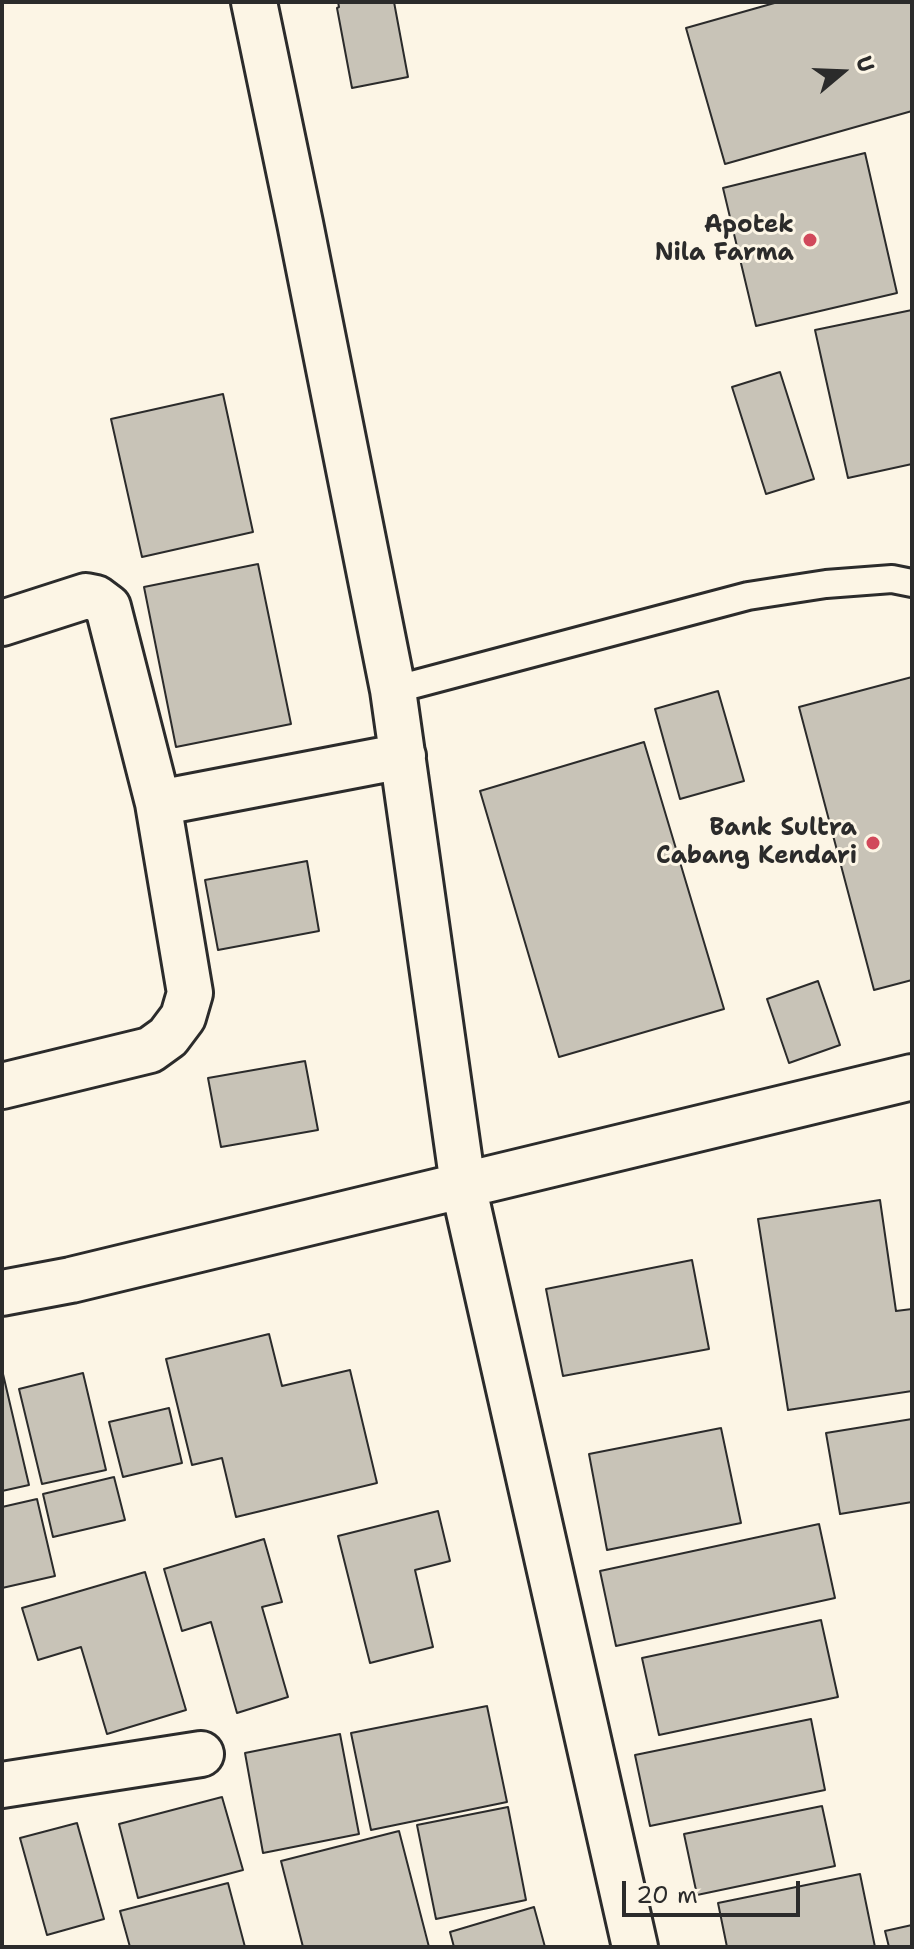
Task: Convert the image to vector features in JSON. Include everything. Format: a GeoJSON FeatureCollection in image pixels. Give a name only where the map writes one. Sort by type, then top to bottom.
{"type":"FeatureCollection","features":[{"type":"Feature","properties":{"kind":"street"},"geometry":{"type":"LineString","coordinates":[[254,2],[393,690],[463,1185],[635,1947]]}},
{"type":"Feature","properties":{"kind":"street"},"geometry":{"type":"LineString","coordinates":[[2,623],[86,596],[96,598],[108,607],[158,803],[190,993],[183,1017],[168,1037],[150,1050],[2,1086]]}},
{"type":"Feature","properties":{"kind":"street"},"geometry":{"type":"LineString","coordinates":[[158,803],[403,756]]}},
{"type":"Feature","properties":{"kind":"street"},"geometry":{"type":"LineString","coordinates":[[2,1293],[71,1280],[912,1077]]}},
{"type":"Feature","properties":{"kind":"street"},"geometry":{"type":"LineString","coordinates":[[2,1785],[201,1754]]}},
{"type":"Feature","properties":{"kind":"lane"},"geometry":{"type":"LineString","coordinates":[[393,690],[748,596],[826,584],[892,579],[912,583]]}},
{"type":"Feature","properties":{"kind":"building"},"geometry":{"type":"Polygon","coordinates":[[[338,2],[394,2],[408,77],[352,88],[338,2]]]}},
{"type":"Feature","properties":{"kind":"building"},"geometry":{"type":"Polygon","coordinates":[[[778,2],[912,2],[912,111],[725,164],[686,28],[778,2]]]}},
{"type":"Feature","properties":{"kind":"building","name":"Apotek Nila Farma"},"geometry":{"type":"Polygon","coordinates":[[[865,153],[897,293],[756,326],[723,188],[865,153]]]}},
{"type":"Feature","properties":{"kind":"building"},"geometry":{"type":"Polygon","coordinates":[[[912,310],[912,464],[848,478],[815,330],[912,310]]]}},
{"type":"Feature","properties":{"kind":"building"},"geometry":{"type":"Polygon","coordinates":[[[780,372],[814,479],[766,494],[732,387],[780,372]]]}},
{"type":"Feature","properties":{"kind":"building"},"geometry":{"type":"Polygon","coordinates":[[[223,394],[253,532],[142,557],[111,419],[223,394]]]}},
{"type":"Feature","properties":{"kind":"building"},"geometry":{"type":"Polygon","coordinates":[[[258,564],[291,724],[176,747],[144,587],[258,564]]]}},
{"type":"Feature","properties":{"kind":"building","name":"Bank Sultra Cabang Kendari"},"geometry":{"type":"Polygon","coordinates":[[[912,677],[912,980],[874,990],[799,707],[912,677]]]}},
{"type":"Feature","properties":{"kind":"building"},"geometry":{"type":"Polygon","coordinates":[[[718,691],[744,781],[680,799],[655,709],[718,691]]]}},
{"type":"Feature","properties":{"kind":"building"},"geometry":{"type":"Polygon","coordinates":[[[644,742],[724,1009],[559,1057],[480,791],[644,742]]]}},
{"type":"Feature","properties":{"kind":"building"},"geometry":{"type":"Polygon","coordinates":[[[307,861],[319,931],[218,950],[205,880],[307,861]]]}},
{"type":"Feature","properties":{"kind":"building"},"geometry":{"type":"Polygon","coordinates":[[[818,981],[840,1045],[789,1063],[767,999],[818,981]]]}},
{"type":"Feature","properties":{"kind":"building"},"geometry":{"type":"Polygon","coordinates":[[[305,1061],[318,1130],[221,1147],[208,1078],[305,1061]]]}},
{"type":"Feature","properties":{"kind":"building"},"geometry":{"type":"Polygon","coordinates":[[[880,1200],[896,1311],[912,1309],[912,1391],[788,1410],[758,1219],[880,1200]]]}},
{"type":"Feature","properties":{"kind":"building"},"geometry":{"type":"Polygon","coordinates":[[[692,1260],[709,1349],[563,1376],[546,1289],[692,1260]]]}},
{"type":"Feature","properties":{"kind":"building"},"geometry":{"type":"Polygon","coordinates":[[[269,1334],[282,1386],[350,1370],[377,1483],[236,1517],[222,1458],[192,1465],[166,1359],[269,1334]]]}},
{"type":"Feature","properties":{"kind":"building"},"geometry":{"type":"Polygon","coordinates":[[[83,1373],[106,1470],[42,1484],[19,1389],[83,1373]]]}},
{"type":"Feature","properties":{"kind":"building"},"geometry":{"type":"Polygon","coordinates":[[[2,1375],[29,1485],[2,1491],[2,1375]]]}},
{"type":"Feature","properties":{"kind":"building"},"geometry":{"type":"Polygon","coordinates":[[[169,1408],[182,1463],[123,1477],[109,1422],[169,1408]]]}},
{"type":"Feature","properties":{"kind":"building"},"geometry":{"type":"Polygon","coordinates":[[[912,1419],[912,1502],[840,1514],[826,1433],[912,1419]]]}},
{"type":"Feature","properties":{"kind":"building"},"geometry":{"type":"Polygon","coordinates":[[[721,1428],[741,1523],[607,1550],[589,1454],[721,1428]]]}},
{"type":"Feature","properties":{"kind":"building"},"geometry":{"type":"Polygon","coordinates":[[[114,1477],[125,1520],[53,1537],[43,1494],[114,1477]]]}},
{"type":"Feature","properties":{"kind":"building"},"geometry":{"type":"Polygon","coordinates":[[[37,1499],[55,1576],[2,1588],[2,1507],[37,1499]]]}},
{"type":"Feature","properties":{"kind":"building"},"geometry":{"type":"Polygon","coordinates":[[[438,1511],[450,1561],[415,1570],[433,1647],[370,1663],[338,1536],[438,1511]]]}},
{"type":"Feature","properties":{"kind":"building"},"geometry":{"type":"Polygon","coordinates":[[[819,1524],[835,1598],[616,1646],[600,1571],[819,1524]]]}},
{"type":"Feature","properties":{"kind":"building"},"geometry":{"type":"Polygon","coordinates":[[[264,1539],[282,1602],[262,1607],[288,1697],[237,1713],[211,1622],[182,1631],[164,1569],[264,1539]]]}},
{"type":"Feature","properties":{"kind":"building"},"geometry":{"type":"Polygon","coordinates":[[[145,1572],[186,1710],[107,1734],[81,1647],[38,1660],[22,1608],[145,1572]]]}},
{"type":"Feature","properties":{"kind":"building"},"geometry":{"type":"Polygon","coordinates":[[[821,1620],[838,1697],[659,1735],[642,1658],[821,1620]]]}},
{"type":"Feature","properties":{"kind":"building"},"geometry":{"type":"Polygon","coordinates":[[[487,1706],[507,1802],[371,1830],[351,1733],[487,1706]]]}},
{"type":"Feature","properties":{"kind":"building"},"geometry":{"type":"Polygon","coordinates":[[[811,1719],[825,1790],[650,1826],[635,1755],[811,1719]]]}},
{"type":"Feature","properties":{"kind":"building"},"geometry":{"type":"Polygon","coordinates":[[[340,1734],[359,1834],[263,1853],[245,1753],[340,1734]]]}},
{"type":"Feature","properties":{"kind":"building"},"geometry":{"type":"Polygon","coordinates":[[[222,1797],[243,1870],[138,1898],[119,1824],[222,1797]]]}},
{"type":"Feature","properties":{"kind":"building"},"geometry":{"type":"Polygon","coordinates":[[[822,1806],[835,1866],[697,1895],[684,1834],[822,1806]]]}},
{"type":"Feature","properties":{"kind":"building"},"geometry":{"type":"Polygon","coordinates":[[[508,1807],[526,1900],[436,1919],[417,1825],[508,1807]]]}},
{"type":"Feature","properties":{"kind":"building"},"geometry":{"type":"Polygon","coordinates":[[[77,1823],[104,1919],[47,1935],[20,1838],[77,1823]]]}},
{"type":"Feature","properties":{"kind":"building"},"geometry":{"type":"Polygon","coordinates":[[[399,1831],[429,1947],[303,1947],[281,1861],[399,1831]]]}},
{"type":"Feature","properties":{"kind":"building"},"geometry":{"type":"Polygon","coordinates":[[[860,1874],[875,1947],[727,1947],[718,1903],[860,1874]]]}},
{"type":"Feature","properties":{"kind":"building"},"geometry":{"type":"Polygon","coordinates":[[[228,1883],[245,1947],[130,1947],[120,1911],[228,1883]]]}},
{"type":"Feature","properties":{"kind":"building"},"geometry":{"type":"Polygon","coordinates":[[[534,1907],[545,1947],[454,1947],[450,1932],[534,1907]]]}},
{"type":"Feature","properties":{"kind":"building"},"geometry":{"type":"Polygon","coordinates":[[[912,1925],[912,1947],[889,1947],[885,1931],[912,1925]]]}},
{"type":"Feature","properties":{"kind":"place","name":"Apotek Nila Farma"},"geometry":{"type":"Point","coordinates":[810,240]}},
{"type":"Feature","properties":{"kind":"place","name":"Bank Sultra Cabang Kendari"},"geometry":{"type":"Point","coordinates":[873,843]}}]}
